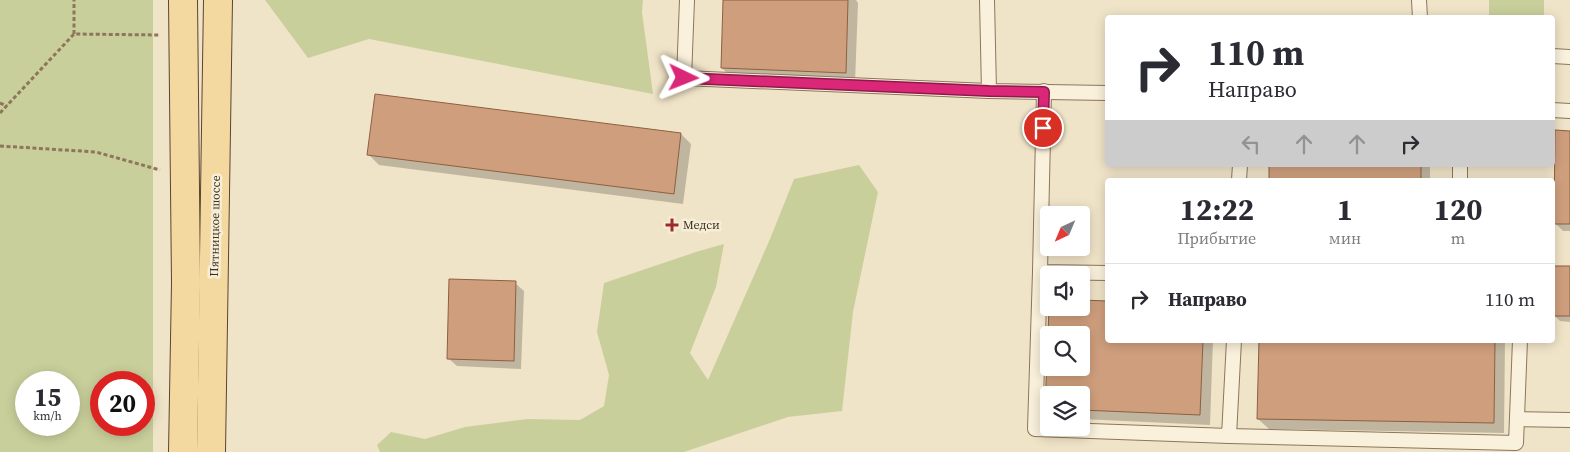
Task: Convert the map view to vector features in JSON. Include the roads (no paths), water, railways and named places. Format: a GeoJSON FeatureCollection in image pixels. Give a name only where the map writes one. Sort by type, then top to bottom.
{"type":"FeatureCollection","features":[{"type":"Feature","properties":{"kind":"main road"},"geometry":{"type":"LineString","coordinates":[[183,0],[186,283],[183,452]]}},
{"type":"Feature","properties":{"kind":"main road","name":"Пятницкое шоссе"},"geometry":{"type":"LineString","coordinates":[[211,452],[218,0]]}},
{"type":"Feature","properties":{"kind":"lane"},"geometry":{"type":"LineString","coordinates":[[687,0],[684,78],[989,91],[1105,93]]}},
{"type":"Feature","properties":{"kind":"lane"},"geometry":{"type":"LineString","coordinates":[[987,0],[989,91]]}},
{"type":"Feature","properties":{"kind":"lane"},"geometry":{"type":"LineString","coordinates":[[1419,0],[1420,15]]}},
{"type":"Feature","properties":{"kind":"lane"},"geometry":{"type":"LineString","coordinates":[[1555,56],[1570,57]]}},
{"type":"Feature","properties":{"kind":"lane"},"geometry":{"type":"LineString","coordinates":[[1040,266],[1044,92]]}},
{"type":"Feature","properties":{"kind":"lane"},"geometry":{"type":"LineString","coordinates":[[1555,110],[1570,110]]}},
{"type":"Feature","properties":{"kind":"lane"},"geometry":{"type":"LineString","coordinates":[[1040,272],[1035,429],[1516,443],[1520,343]]}},
{"type":"Feature","properties":{"kind":"lane"},"geometry":{"type":"LineString","coordinates":[[1090,273],[1105,273]]}},
{"type":"Feature","properties":{"kind":"lane"},"geometry":{"type":"LineString","coordinates":[[1229,436],[1234,343]]}},
{"type":"Feature","properties":{"kind":"lane"},"geometry":{"type":"LineString","coordinates":[[1517,419],[1570,420]]}},
{"type":"Feature","properties":{"kind":"place","name":"Медси"},"geometry":{"type":"Point","coordinates":[672,225]}}]}
